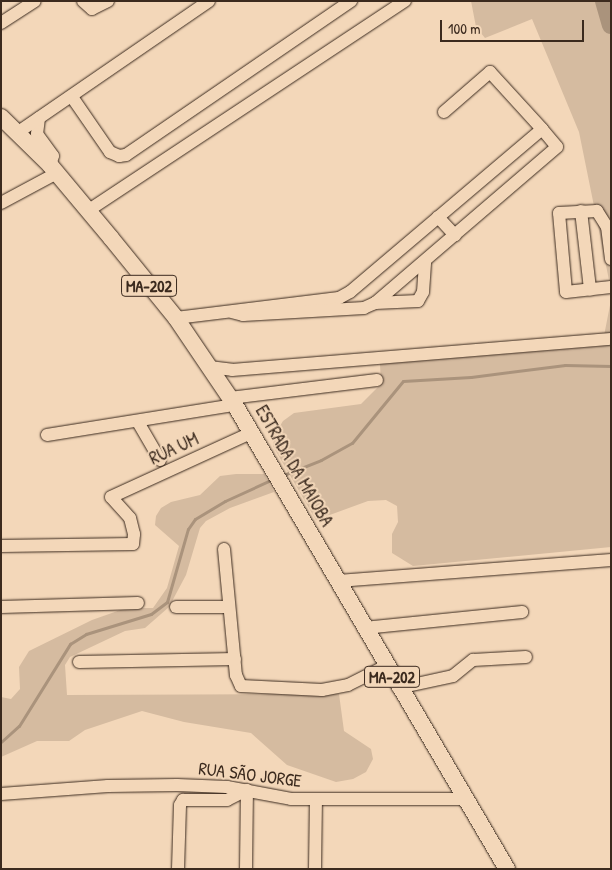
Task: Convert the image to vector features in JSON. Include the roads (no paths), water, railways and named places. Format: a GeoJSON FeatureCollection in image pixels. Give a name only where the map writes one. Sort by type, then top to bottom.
{"type":"FeatureCollection","features":[{"type":"Feature","properties":{"kind":"main road","name":"ESTRADA DA MAIOBA"},"geometry":{"type":"LineString","coordinates":[[1,117],[54,169],[89,210],[176,318],[233,402],[398,688],[466,799],[506,869]]}},
{"type":"Feature","properties":{"kind":"street"},"geometry":{"type":"LineString","coordinates":[[1,23],[35,1]]}},
{"type":"Feature","properties":{"kind":"street"},"geometry":{"type":"LineString","coordinates":[[83,1],[92,9],[108,1]]}},
{"type":"Feature","properties":{"kind":"street"},"geometry":{"type":"LineString","coordinates":[[17,133],[72,97],[208,1]]}},
{"type":"Feature","properties":{"kind":"street"},"geometry":{"type":"LineString","coordinates":[[72,97],[110,152],[119,156],[126,155],[351,1]]}},
{"type":"Feature","properties":{"kind":"street"},"geometry":{"type":"LineString","coordinates":[[89,210],[405,1]]}},
{"type":"Feature","properties":{"kind":"street"},"geometry":{"type":"LineString","coordinates":[[176,318],[232,312],[243,316],[340,303],[364,308],[375,303],[425,262],[557,147],[490,72],[444,112]]}},
{"type":"Feature","properties":{"kind":"street"},"geometry":{"type":"LineString","coordinates":[[1,203],[54,169],[53,156],[36,134],[39,118]]}},
{"type":"Feature","properties":{"kind":"street"},"geometry":{"type":"LineString","coordinates":[[340,303],[350,292],[542,129]]}},
{"type":"Feature","properties":{"kind":"street"},"geometry":{"type":"LineString","coordinates":[[581,211],[590,290]]}},
{"type":"Feature","properties":{"kind":"street"},"geometry":{"type":"LineString","coordinates":[[611,259],[603,217],[597,211],[559,213],[566,292],[611,287]]}},
{"type":"Feature","properties":{"kind":"street"},"geometry":{"type":"LineString","coordinates":[[438,217],[455,235]]}},
{"type":"Feature","properties":{"kind":"street"},"geometry":{"type":"LineString","coordinates":[[375,303],[418,301],[423,292],[425,262]]}},
{"type":"Feature","properties":{"kind":"street"},"geometry":{"type":"LineString","coordinates":[[209,367],[232,370],[611,339]]}},
{"type":"Feature","properties":{"kind":"street"},"geometry":{"type":"LineString","coordinates":[[47,436],[138,422],[233,402],[377,380]]}},
{"type":"Feature","properties":{"kind":"street"},"geometry":{"type":"LineString","coordinates":[[138,422],[160,460]]}},
{"type":"Feature","properties":{"kind":"street","name":"RUA UM"},"geometry":{"type":"LineString","coordinates":[[1,546],[133,544],[134,534],[130,518],[111,497],[251,433]]}},
{"type":"Feature","properties":{"kind":"street"},"geometry":{"type":"LineString","coordinates":[[224,549],[228,607],[234,659],[239,683],[248,689],[322,690],[348,685],[386,666]]}},
{"type":"Feature","properties":{"kind":"street"},"geometry":{"type":"LineString","coordinates":[[338,581],[611,560]]}},
{"type":"Feature","properties":{"kind":"street"},"geometry":{"type":"LineString","coordinates":[[1,607],[138,603]]}},
{"type":"Feature","properties":{"kind":"street"},"geometry":{"type":"LineString","coordinates":[[176,607],[228,607]]}},
{"type":"Feature","properties":{"kind":"street"},"geometry":{"type":"LineString","coordinates":[[364,628],[522,612]]}},
{"type":"Feature","properties":{"kind":"street"},"geometry":{"type":"LineString","coordinates":[[398,688],[453,676],[473,660],[526,657]]}},
{"type":"Feature","properties":{"kind":"street"},"geometry":{"type":"LineString","coordinates":[[79,662],[234,659]]}},
{"type":"Feature","properties":{"kind":"street","name":"RUA SÃO JORGE"},"geometry":{"type":"LineString","coordinates":[[1,794],[108,786],[185,785],[247,790],[272,797],[316,800],[466,799]]}},
{"type":"Feature","properties":{"kind":"street"},"geometry":{"type":"LineString","coordinates":[[178,869],[180,805],[183,800],[227,800],[247,790],[246,869]]}},
{"type":"Feature","properties":{"kind":"street"},"geometry":{"type":"LineString","coordinates":[[315,869],[316,800]]}},
{"type":"Feature","properties":{"kind":"waterway"},"geometry":{"type":"LineString","coordinates":[[604,1],[611,25]]}},
{"type":"Feature","properties":{"kind":"waterway"},"geometry":{"type":"LineString","coordinates":[[281,476],[321,460],[352,443],[403,381],[471,377],[565,365],[611,366]]}},
{"type":"Feature","properties":{"kind":"waterway"},"geometry":{"type":"LineString","coordinates":[[1,742],[19,726],[70,644],[86,634],[151,614],[167,602],[188,529],[195,519],[225,501],[273,479]]}}]}
